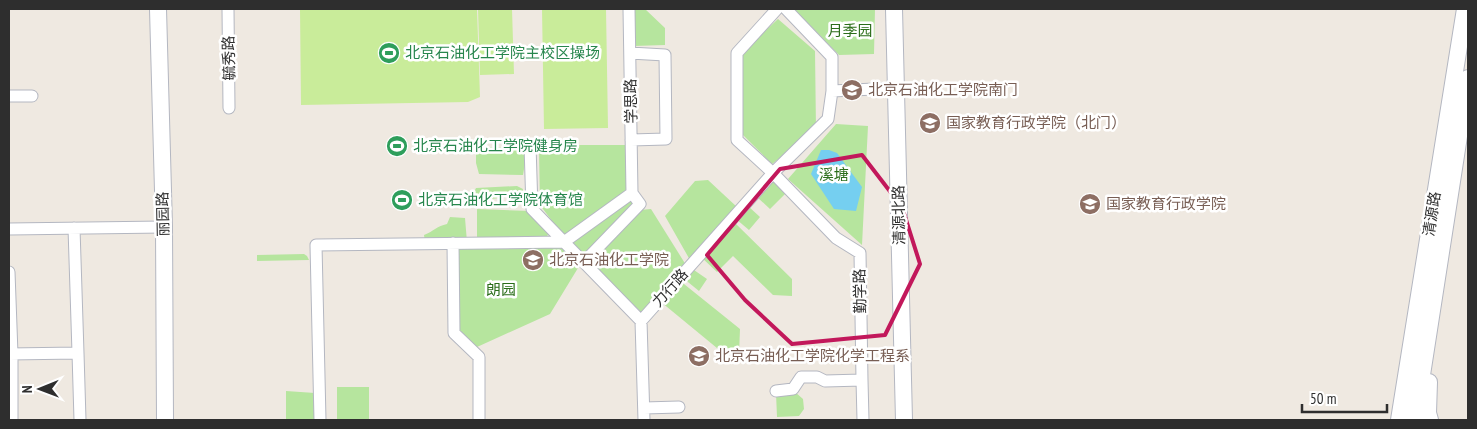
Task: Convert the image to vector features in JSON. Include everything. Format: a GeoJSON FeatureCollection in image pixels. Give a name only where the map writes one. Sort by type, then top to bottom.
{"type":"FeatureCollection","features":[{"type":"Feature","properties":{"kind":"main road","name":"丽园路"},"geometry":{"type":"LineString","coordinates":[[158,9],[164,227],[166,420]]}},
{"type":"Feature","properties":{"kind":"main road","name":"清源北路"},"geometry":{"type":"LineString","coordinates":[[894,9],[904,420]]}},
{"type":"Feature","properties":{"kind":"main road","name":"清源路"},"geometry":{"type":"LineString","coordinates":[[1399,420],[1465,9]]}},
{"type":"Feature","properties":{"kind":"main road","name":"清源路"},"geometry":{"type":"LineString","coordinates":[[1415,420],[1468,78]]}},
{"type":"Feature","properties":{"kind":"main road"},"geometry":{"type":"LineString","coordinates":[[1429,325],[1428,412],[1430,420]]}},
{"type":"Feature","properties":{"kind":"street","name":"毓秀路"},"geometry":{"type":"LineString","coordinates":[[228,9],[229,108]]}},
{"type":"Feature","properties":{"kind":"street","name":"学思路"},"geometry":{"type":"LineString","coordinates":[[584,262],[640,204],[632,193],[629,9]]}},
{"type":"Feature","properties":{"kind":"street"},"geometry":{"type":"LineString","coordinates":[[772,173],[737,140],[737,53],[777,9]]}},
{"type":"Feature","properties":{"kind":"street","name":"力行路"},"geometry":{"type":"LineString","coordinates":[[530,145],[532,209],[641,321],[772,173],[828,119],[832,91],[832,57],[786,9]]}},
{"type":"Feature","properties":{"kind":"street"},"geometry":{"type":"LineString","coordinates":[[630,53],[665,55],[666,139],[631,140]]}},
{"type":"Feature","properties":{"kind":"street"},"geometry":{"type":"LineString","coordinates":[[832,91],[896,88]]}},
{"type":"Feature","properties":{"kind":"street"},"geometry":{"type":"LineString","coordinates":[[9,96],[32,96]]}},
{"type":"Feature","properties":{"kind":"street","name":"勤学路"},"geometry":{"type":"LineString","coordinates":[[772,173],[836,238],[860,253],[862,380]]}},
{"type":"Feature","properties":{"kind":"street"},"geometry":{"type":"LineString","coordinates":[[320,420],[316,245],[564,242],[632,193]]}},
{"type":"Feature","properties":{"kind":"street"},"geometry":{"type":"LineString","coordinates":[[9,229],[164,227]]}},
{"type":"Feature","properties":{"kind":"street"},"geometry":{"type":"LineString","coordinates":[[74,228],[80,420]]}},
{"type":"Feature","properties":{"kind":"street"},"geometry":{"type":"LineString","coordinates":[[453,244],[454,332],[479,357],[479,420]]}},
{"type":"Feature","properties":{"kind":"street"},"geometry":{"type":"LineString","coordinates":[[9,272],[12,420]]}},
{"type":"Feature","properties":{"kind":"street"},"geometry":{"type":"LineString","coordinates":[[641,321],[644,420]]}},
{"type":"Feature","properties":{"kind":"street"},"geometry":{"type":"LineString","coordinates":[[10,354],[78,353]]}},
{"type":"Feature","properties":{"kind":"street"},"geometry":{"type":"LineString","coordinates":[[776,391],[793,389],[801,377],[817,377],[825,381],[862,380],[863,420]]}},
{"type":"Feature","properties":{"kind":"street"},"geometry":{"type":"LineString","coordinates":[[644,408],[679,407]]}},
{"type":"Feature","properties":{"kind":"highlighted area"},"geometry":{"type":"Polygon","coordinates":[[[862,155],[902,207],[920,264],[885,335],[792,344],[745,300],[707,255],[780,169],[862,155]]]}},
{"type":"Feature","properties":{"kind":"green space","name":"北京石油化工学院主校区操场"},"geometry":{"type":"Polygon","coordinates":[[[300,9],[477,9],[480,97],[468,102],[301,105],[300,9]]]}},
{"type":"Feature","properties":{"kind":"green space"},"geometry":{"type":"Polygon","coordinates":[[[478,9],[512,9],[514,74],[480,75],[478,9]]]}},
{"type":"Feature","properties":{"kind":"green space"},"geometry":{"type":"Polygon","coordinates":[[[542,9],[606,9],[608,128],[544,129],[542,9]]]}},
{"type":"Feature","properties":{"kind":"green space"},"geometry":{"type":"Polygon","coordinates":[[[633,9],[645,9],[665,28],[665,45],[634,46],[633,9]]]}},
{"type":"Feature","properties":{"kind":"green space","name":"月季园"},"geometry":{"type":"Polygon","coordinates":[[[794,9],[875,9],[874,54],[839,55],[794,9]]]}},
{"type":"Feature","properties":{"kind":"green space"},"geometry":{"type":"Polygon","coordinates":[[[778,19],[815,51],[816,130],[772,164],[741,133],[742,53],[778,19]]]}},
{"type":"Feature","properties":{"kind":"green space","name":"溪塘"},"geometry":{"type":"Polygon","coordinates":[[[836,124],[868,126],[862,245],[788,179],[836,124]]]}},
{"type":"Feature","properties":{"kind":"green space"},"geometry":{"type":"Polygon","coordinates":[[[544,145],[627,145],[627,190],[564,237],[540,205],[539,149],[544,145]]]}},
{"type":"Feature","properties":{"kind":"green space"},"geometry":{"type":"Polygon","coordinates":[[[476,147],[525,147],[527,151],[523,175],[479,174],[476,163],[476,147]]]}},
{"type":"Feature","properties":{"kind":"green space"},"geometry":{"type":"Polygon","coordinates":[[[708,180],[737,207],[690,260],[665,216],[695,181],[708,180]]]}},
{"type":"Feature","properties":{"kind":"green space"},"geometry":{"type":"Polygon","coordinates":[[[773,181],[785,194],[770,209],[757,197],[773,181]]]}},
{"type":"Feature","properties":{"kind":"green space"},"geometry":{"type":"Polygon","coordinates":[[[517,186],[523,189],[522,194],[516,196],[482,200],[473,194],[476,188],[517,186]]]}},
{"type":"Feature","properties":{"kind":"green space"},"geometry":{"type":"Polygon","coordinates":[[[632,193],[640,204],[584,262],[564,242],[632,193]]]}},
{"type":"Feature","properties":{"kind":"green space"},"geometry":{"type":"Polygon","coordinates":[[[748,206],[760,217],[749,230],[736,219],[748,206]]]}},
{"type":"Feature","properties":{"kind":"green space"},"geometry":{"type":"Polygon","coordinates":[[[477,209],[530,211],[549,231],[547,237],[477,241],[477,209]]]}},
{"type":"Feature","properties":{"kind":"green space"},"geometry":{"type":"Polygon","coordinates":[[[651,209],[686,265],[641,312],[590,263],[640,210],[651,209]]]}},
{"type":"Feature","properties":{"kind":"green space"},"geometry":{"type":"Polygon","coordinates":[[[450,217],[465,218],[467,242],[425,242],[424,235],[447,224],[450,217]]]}},
{"type":"Feature","properties":{"kind":"green space"},"geometry":{"type":"Polygon","coordinates":[[[734,222],[792,279],[792,296],[773,295],[733,256],[717,272],[701,257],[734,222]]]}},
{"type":"Feature","properties":{"kind":"green space","name":"朗园"},"geometry":{"type":"Polygon","coordinates":[[[562,247],[578,268],[550,314],[477,347],[460,331],[457,248],[562,247]]]}},
{"type":"Feature","properties":{"kind":"green space"},"geometry":{"type":"Polygon","coordinates":[[[304,254],[309,260],[257,261],[257,255],[304,254]]]}},
{"type":"Feature","properties":{"kind":"green space"},"geometry":{"type":"Polygon","coordinates":[[[691,268],[707,279],[699,291],[683,278],[691,268]]]}},
{"type":"Feature","properties":{"kind":"green space"},"geometry":{"type":"Polygon","coordinates":[[[679,280],[740,329],[739,354],[723,353],[661,302],[679,280]]]}},
{"type":"Feature","properties":{"kind":"green space"},"geometry":{"type":"Polygon","coordinates":[[[337,387],[369,387],[369,420],[337,420],[337,387]]]}},
{"type":"Feature","properties":{"kind":"green space"},"geometry":{"type":"Polygon","coordinates":[[[286,391],[315,393],[315,420],[286,420],[286,391]]]}},
{"type":"Feature","properties":{"kind":"green space"},"geometry":{"type":"Polygon","coordinates":[[[795,392],[803,399],[804,409],[799,416],[777,417],[776,393],[795,392]]]}},
{"type":"Feature","properties":{"kind":"water"},"geometry":{"type":"Polygon","coordinates":[[[821,150],[837,153],[862,187],[856,211],[834,209],[811,174],[821,150]]]}},
{"type":"Feature","properties":{"kind":"place","name":"北京石油化工学院主校区操场"},"geometry":{"type":"Point","coordinates":[389,53]}},
{"type":"Feature","properties":{"kind":"place","name":"北京石油化工学院南门"},"geometry":{"type":"Point","coordinates":[852,90]}},
{"type":"Feature","properties":{"kind":"place","name":"国家教育行政学院（北门）"},"geometry":{"type":"Point","coordinates":[930,123]}},
{"type":"Feature","properties":{"kind":"place","name":"北京石油化工学院健身房"},"geometry":{"type":"Point","coordinates":[397,146]}},
{"type":"Feature","properties":{"kind":"place","name":"北京石油化工学院体育馆"},"geometry":{"type":"Point","coordinates":[402,200]}},
{"type":"Feature","properties":{"kind":"place","name":"国家教育行政学院"},"geometry":{"type":"Point","coordinates":[1090,204]}},
{"type":"Feature","properties":{"kind":"place","name":"北京石油化工学院"},"geometry":{"type":"Point","coordinates":[533,260]}},
{"type":"Feature","properties":{"kind":"place","name":"北京石油化工学院化学工程系"},"geometry":{"type":"Point","coordinates":[699,356]}}]}
